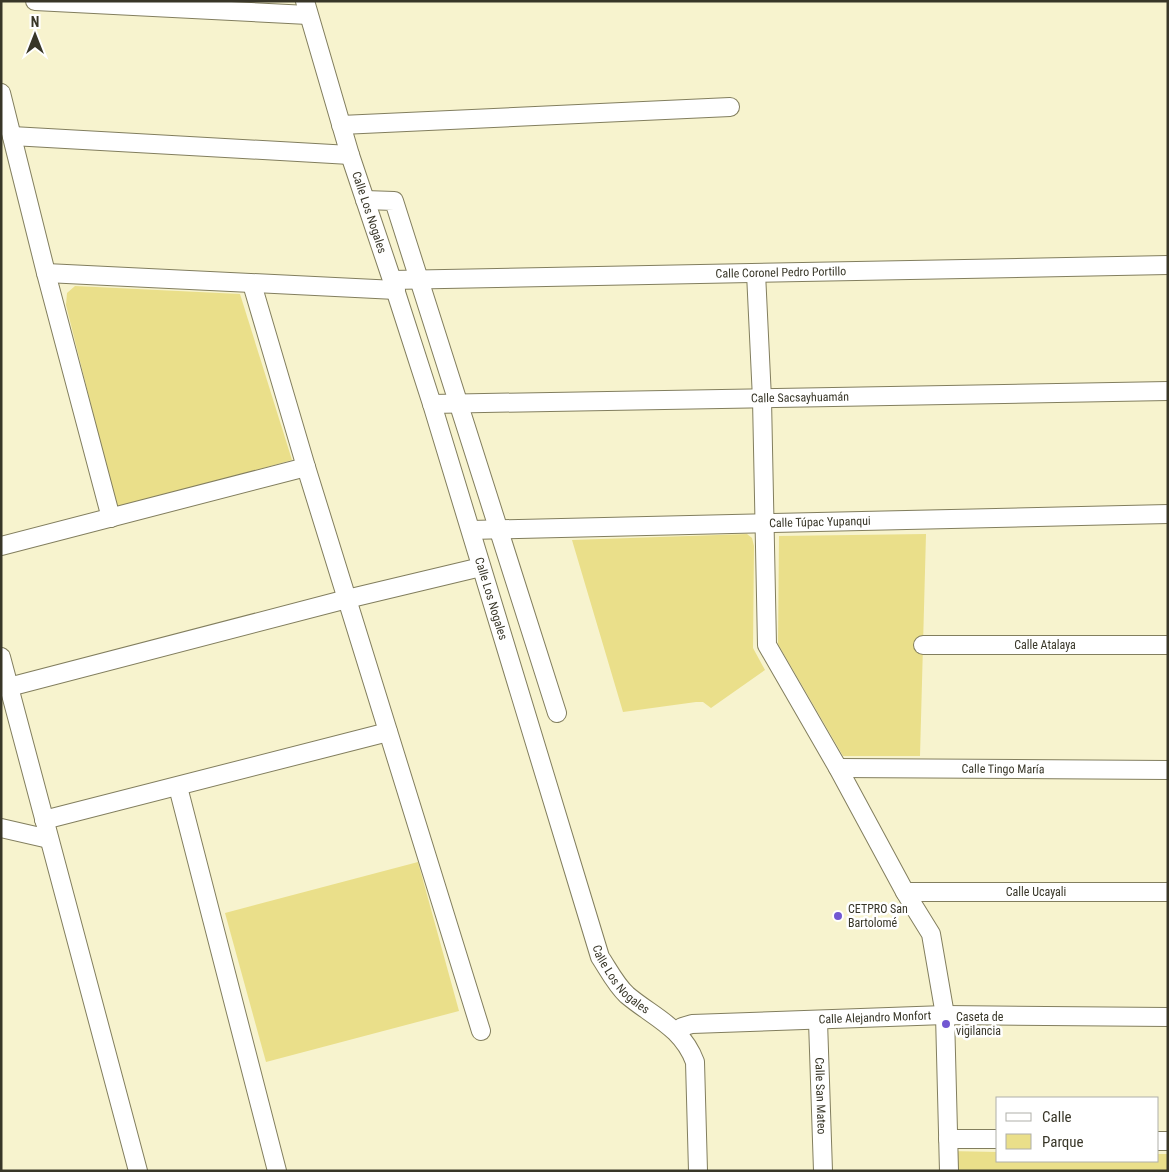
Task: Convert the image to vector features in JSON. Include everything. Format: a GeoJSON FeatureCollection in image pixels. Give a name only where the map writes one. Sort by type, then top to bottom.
{"type":"FeatureCollection","features":[{"type":"Feature","properties":{"kind":"street"},"geometry":{"type":"LineString","coordinates":[[35,1],[306,8]]}},
{"type":"Feature","properties":{"kind":"street","name":"Calle Los Nogales"},"geometry":{"type":"LineString","coordinates":[[306,8],[350,154],[432,404],[600,957],[626,994],[662,1019],[679,1035],[690,1049],[695,1062],[698,1171]]}},
{"type":"Feature","properties":{"kind":"street"},"geometry":{"type":"LineString","coordinates":[[1,92],[46,273],[111,518]]}},
{"type":"Feature","properties":{"kind":"street"},"geometry":{"type":"LineString","coordinates":[[341,125],[730,107]]}},
{"type":"Feature","properties":{"kind":"street"},"geometry":{"type":"LineString","coordinates":[[12,136],[350,154]]}},
{"type":"Feature","properties":{"kind":"street"},"geometry":{"type":"LineString","coordinates":[[365,200],[394,201],[417,279],[557,713]]}},
{"type":"Feature","properties":{"kind":"street","name":"Calle Coronel Pedro Portillo"},"geometry":{"type":"LineString","coordinates":[[46,273],[252,284],[394,285],[417,279],[1168,265]]}},
{"type":"Feature","properties":{"kind":"street"},"geometry":{"type":"LineString","coordinates":[[756,273],[762,399],[767,645],[838,768],[905,892],[931,934],[945,1015],[949,1171]]}},
{"type":"Feature","properties":{"kind":"street"},"geometry":{"type":"LineString","coordinates":[[252,284],[306,467],[480,1031]]}},
{"type":"Feature","properties":{"kind":"street","name":"Calle Sacsayhuamán"},"geometry":{"type":"LineString","coordinates":[[432,404],[1168,391]]}},
{"type":"Feature","properties":{"kind":"street"},"geometry":{"type":"LineString","coordinates":[[1,546],[306,467]]}},
{"type":"Feature","properties":{"kind":"street","name":"Calle Túpac Yupanqui"},"geometry":{"type":"LineString","coordinates":[[471,530],[1168,514]]}},
{"type":"Feature","properties":{"kind":"street"},"geometry":{"type":"LineString","coordinates":[[5,686],[481,567]]}},
{"type":"Feature","properties":{"kind":"street","name":"Calle Atalaya"},"geometry":{"type":"LineString","coordinates":[[923,645],[1168,646]]}},
{"type":"Feature","properties":{"kind":"street"},"geometry":{"type":"LineString","coordinates":[[1,657],[5,686],[44,820],[138,1171]]}},
{"type":"Feature","properties":{"kind":"street"},"geometry":{"type":"LineString","coordinates":[[44,820],[388,732]]}},
{"type":"Feature","properties":{"kind":"street","name":"Calle Tingo María"},"geometry":{"type":"LineString","coordinates":[[838,768],[1168,770]]}},
{"type":"Feature","properties":{"kind":"street"},"geometry":{"type":"LineString","coordinates":[[178,787],[277,1171]]}},
{"type":"Feature","properties":{"kind":"street"},"geometry":{"type":"LineString","coordinates":[[1,828],[49,839]]}},
{"type":"Feature","properties":{"kind":"street","name":"Calle Ucayali"},"geometry":{"type":"LineString","coordinates":[[905,892],[1168,892]]}},
{"type":"Feature","properties":{"kind":"street","name":"Calle Alejandro Monfort"},"geometry":{"type":"LineString","coordinates":[[679,1035],[682,1027],[692,1024],[945,1015],[1168,1017]]}},
{"type":"Feature","properties":{"kind":"street","name":"Calle San Mateo"},"geometry":{"type":"LineString","coordinates":[[818,1020],[823,1171]]}},
{"type":"Feature","properties":{"kind":"street"},"geometry":{"type":"LineString","coordinates":[[948,1138],[996,1139]]}},
{"type":"Feature","properties":{"kind":"green space"},"geometry":{"type":"Polygon","coordinates":[[[75,286],[240,294],[292,460],[117,509],[66,305],[67,293],[75,286]]]}},
{"type":"Feature","properties":{"kind":"green space"},"geometry":{"type":"Polygon","coordinates":[[[747,534],[752,538],[754,546],[753,648],[765,670],[711,708],[703,702],[696,702],[623,712],[572,540],[747,534]]]}},
{"type":"Feature","properties":{"kind":"green space"},"geometry":{"type":"Polygon","coordinates":[[[926,534],[920,756],[843,756],[778,644],[779,536],[926,534]]]}},
{"type":"Feature","properties":{"kind":"green space"},"geometry":{"type":"Polygon","coordinates":[[[418,862],[459,1011],[266,1062],[225,913],[418,862]]]}},
{"type":"Feature","properties":{"kind":"green space"},"geometry":{"type":"Polygon","coordinates":[[[948,1151],[996,1152],[996,1162],[1159,1162],[1159,1154],[1168,1154],[1168,1171],[949,1171],[948,1151]]]}},
{"type":"Feature","properties":{"kind":"place","name":"CETPRO San Bartolomé"},"geometry":{"type":"Point","coordinates":[838,916]}},
{"type":"Feature","properties":{"kind":"place","name":"Caseta de vigilancia"},"geometry":{"type":"Point","coordinates":[946,1024]}}]}
